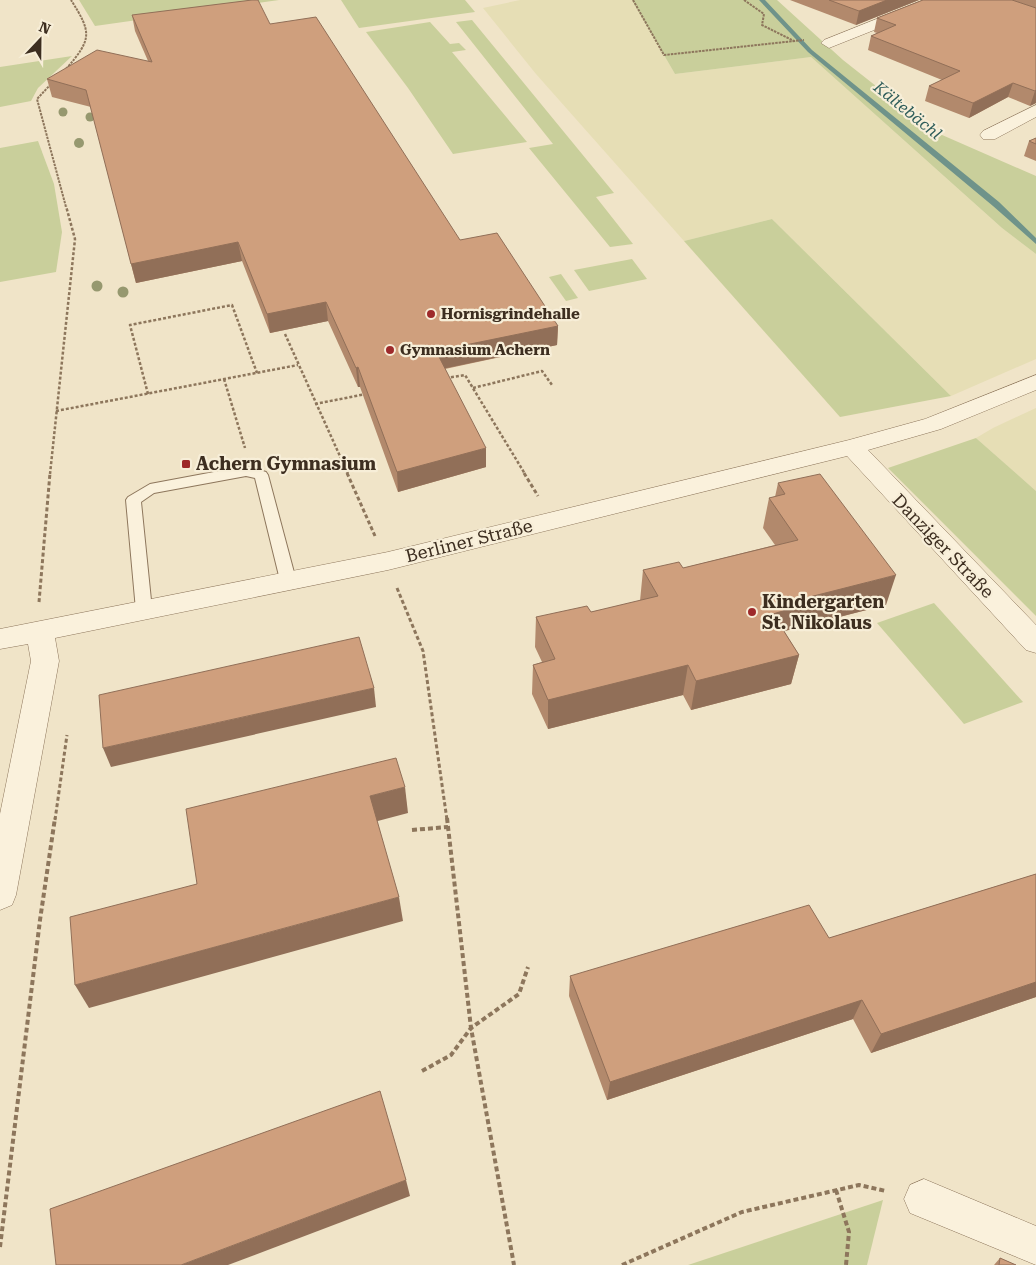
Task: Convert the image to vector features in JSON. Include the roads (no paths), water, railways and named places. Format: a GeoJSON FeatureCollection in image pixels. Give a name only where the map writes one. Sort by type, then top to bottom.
{"type":"FeatureCollection","features":[{"type":"Feature","properties":{"kind":"street"},"geometry":{"type":"LineString","coordinates":[[829,43],[937,0]]}},
{"type":"Feature","properties":{"kind":"street"},"geometry":{"type":"LineString","coordinates":[[989,135],[1036,110]]}},
{"type":"Feature","properties":{"kind":"street","name":"Berliner Straße"},"geometry":{"type":"LineString","coordinates":[[0,639],[388,561],[852,447],[932,424],[1036,382]]}},
{"type":"Feature","properties":{"kind":"street","name":"Danziger Straße"},"geometry":{"type":"LineString","coordinates":[[852,447],[1036,643]]}},
{"type":"Feature","properties":{"kind":"street"},"geometry":{"type":"LineString","coordinates":[[0,895],[45,661],[40,631]]}},
{"type":"Feature","properties":{"kind":"street"},"geometry":{"type":"LineString","coordinates":[[924,1199],[1036,1246]]}},
{"type":"Feature","properties":{"kind":"lane"},"geometry":{"type":"LineString","coordinates":[[144,610],[133,500],[150,489],[246,471],[261,475],[288,580]]}},
{"type":"Feature","properties":{"kind":"waterway","name":"Kältebächl"},"geometry":{"type":"LineString","coordinates":[[762,0],[810,51],[996,204],[1036,242]]}},
{"type":"Feature","properties":{"kind":"place","name":"Hornisgrindehalle"},"geometry":{"type":"Point","coordinates":[431,314]}},
{"type":"Feature","properties":{"kind":"place","name":"Gymnasium Achern"},"geometry":{"type":"Point","coordinates":[390,350]}},
{"type":"Feature","properties":{"kind":"place","name":"Achern Gymnasium"},"geometry":{"type":"Point","coordinates":[186,464]}},
{"type":"Feature","properties":{"kind":"place","name":"Kindergarten St. Nikolaus"},"geometry":{"type":"Point","coordinates":[752,612]}}]}
